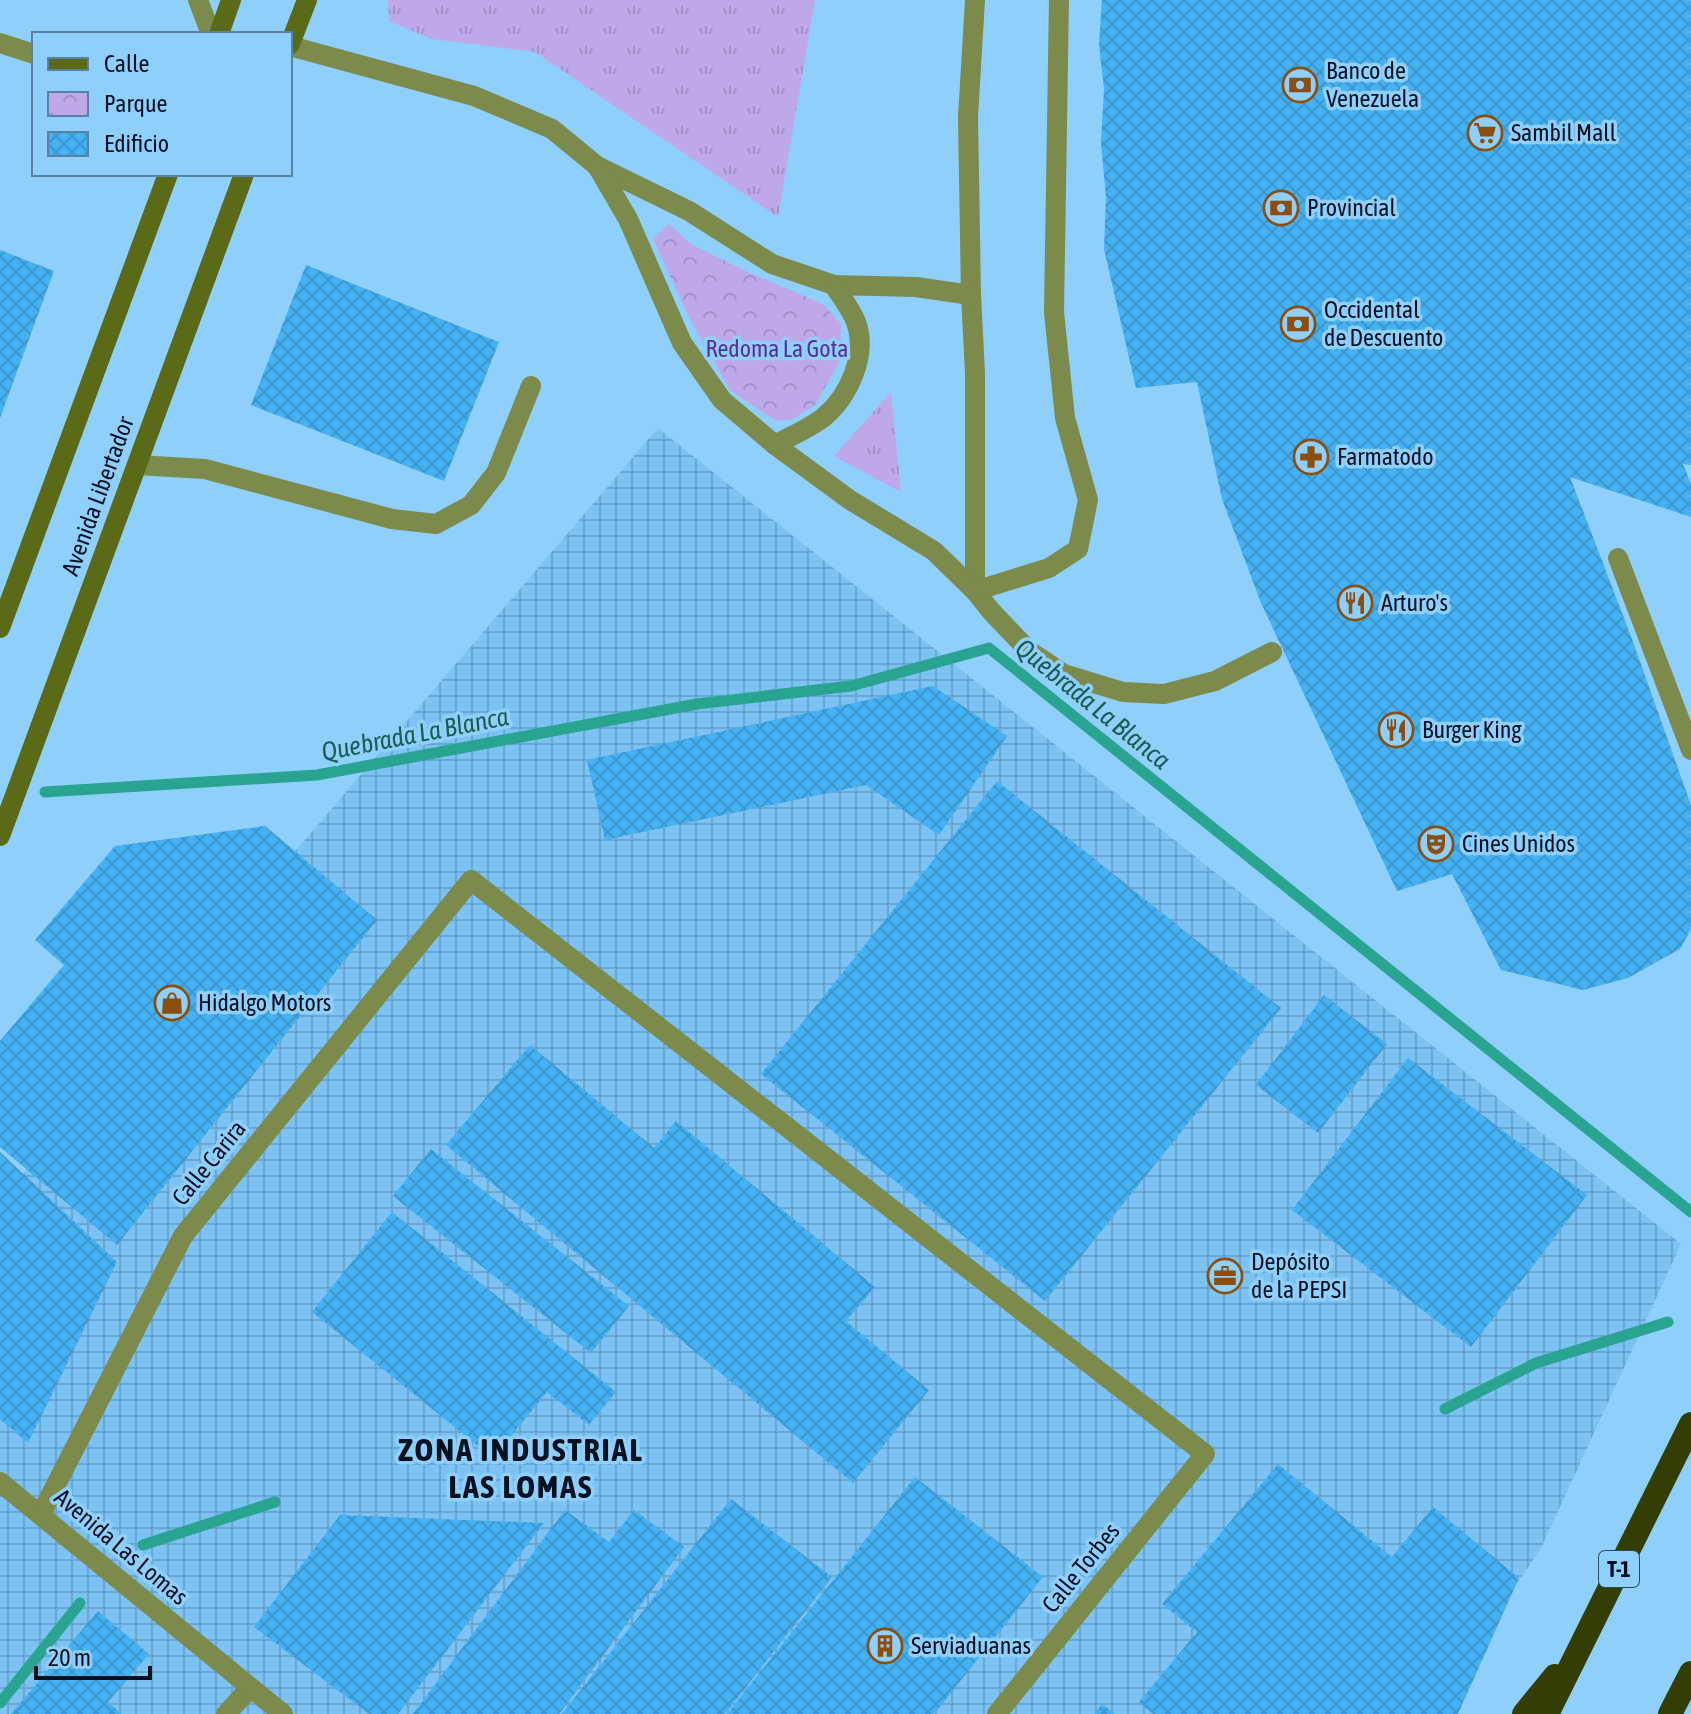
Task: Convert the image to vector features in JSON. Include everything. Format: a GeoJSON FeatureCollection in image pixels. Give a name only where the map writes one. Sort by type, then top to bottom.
{"type":"FeatureCollection","features":[{"type":"Feature","properties":{"kind":"highway","name":"T-1"},"geometry":{"type":"LineString","coordinates":[[1547,1714],[1691,1424]]}},
{"type":"Feature","properties":{"kind":"highway"},"geometry":{"type":"LineString","coordinates":[[1524,1714],[1582,1643]]}},
{"type":"Feature","properties":{"kind":"highway"},"geometry":{"type":"LineString","coordinates":[[1670,1714],[1691,1673]]}},
{"type":"Feature","properties":{"kind":"main road"},"geometry":{"type":"LineString","coordinates":[[220,32],[231,0]]}},
{"type":"Feature","properties":{"kind":"main road"},"geometry":{"type":"LineString","coordinates":[[292,40],[307,0]]}},
{"type":"Feature","properties":{"kind":"main road","name":"Avenida Libertador"},"geometry":{"type":"LineString","coordinates":[[0,628],[167,176]]}},
{"type":"Feature","properties":{"kind":"main road","name":"Avenida Libertador"},"geometry":{"type":"LineString","coordinates":[[0,836],[243,176]]}},
{"type":"Feature","properties":{"kind":"street"},"geometry":{"type":"LineString","coordinates":[[198,0],[210,32]]}},
{"type":"Feature","properties":{"kind":"street"},"geometry":{"type":"LineString","coordinates":[[975,0],[968,117],[975,373],[975,591]]}},
{"type":"Feature","properties":{"kind":"street"},"geometry":{"type":"LineString","coordinates":[[975,591],[1049,568],[1078,549],[1088,500],[1065,418],[1054,312],[1059,0]]}},
{"type":"Feature","properties":{"kind":"street"},"geometry":{"type":"LineString","coordinates":[[0,43],[32,53]]}},
{"type":"Feature","properties":{"kind":"street"},"geometry":{"type":"LineString","coordinates":[[292,46],[474,96],[552,129],[597,166],[689,211],[772,264],[834,285],[916,287],[971,295]]}},
{"type":"Feature","properties":{"kind":"street"},"geometry":{"type":"LineString","coordinates":[[597,166],[628,219],[682,343],[722,400],[775,445],[850,500],[934,551],[1028,650],[1064,674],[1123,692],[1164,694],[1215,681],[1272,652]]}},
{"type":"Feature","properties":{"kind":"street"},"geometry":{"type":"LineString","coordinates":[[775,445],[824,417],[845,392],[854,372],[860,349],[856,323],[834,285]]}},
{"type":"Feature","properties":{"kind":"street"},"geometry":{"type":"LineString","coordinates":[[137,465],[205,469],[392,519],[436,524],[471,505],[496,473],[531,386]]}},
{"type":"Feature","properties":{"kind":"street"},"geometry":{"type":"LineString","coordinates":[[1618,558],[1691,750]]}},
{"type":"Feature","properties":{"kind":"street","name":"Calle Carira"},"geometry":{"type":"LineString","coordinates":[[41,1514],[183,1236],[471,880],[1205,1454]]}},
{"type":"Feature","properties":{"kind":"street","name":"Calle Torbes"},"geometry":{"type":"LineString","coordinates":[[997,1714],[1205,1454]]}},
{"type":"Feature","properties":{"kind":"street","name":"Avenida Las Lomas"},"geometry":{"type":"LineString","coordinates":[[0,1482],[283,1714]]}},
{"type":"Feature","properties":{"kind":"street"},"geometry":{"type":"LineString","coordinates":[[226,1714],[250,1688]]}},
{"type":"Feature","properties":{"kind":"shaded area"},"geometry":{"type":"Polygon","coordinates":[[[658,428],[1681,1244],[1541,1548],[1430,1714],[0,1714],[0,1216],[34,1156],[658,428]]]}},
{"type":"Feature","properties":{"kind":"green space"},"geometry":{"type":"Polygon","coordinates":[[[388,0],[815,0],[778,217],[535,52],[432,39],[389,21],[388,0]]]}},
{"type":"Feature","properties":{"kind":"green space","name":"Redoma La Gota"},"geometry":{"type":"Polygon","coordinates":[[[669,224],[691,244],[823,304],[841,324],[840,361],[815,405],[793,419],[776,421],[730,390],[691,321],[653,239],[669,224]]]}},
{"type":"Feature","properties":{"kind":"green space"},"geometry":{"type":"Polygon","coordinates":[[[891,392],[901,492],[834,456],[891,392]]]}},
{"type":"Feature","properties":{"kind":"building"},"geometry":{"type":"Polygon","coordinates":[[[1102,0],[1691,0],[1691,465],[1683,464],[1691,484],[1691,517],[1570,477],[1691,805],[1691,929],[1680,949],[1628,978],[1583,990],[1501,970],[1452,874],[1397,891],[1261,603],[1222,499],[1197,382],[1136,388],[1104,249],[1106,197],[1101,143],[1104,89],[1099,45],[1102,0]]]}},
{"type":"Feature","properties":{"kind":"building"},"geometry":{"type":"Polygon","coordinates":[[[0,250],[54,271],[0,418],[0,250]]]}},
{"type":"Feature","properties":{"kind":"building"},"geometry":{"type":"Polygon","coordinates":[[[306,265],[499,342],[444,481],[251,405],[306,265]]]}},
{"type":"Feature","properties":{"kind":"building"},"geometry":{"type":"Polygon","coordinates":[[[933,686],[1007,736],[939,835],[866,785],[605,840],[587,760],[933,686]]]}},
{"type":"Feature","properties":{"kind":"building"},"geometry":{"type":"Polygon","coordinates":[[[997,781],[1281,1008],[1045,1301],[761,1074],[997,781]]]}},
{"type":"Feature","properties":{"kind":"building","name":"Hidalgo Motors"},"geometry":{"type":"Polygon","coordinates":[[[265,826],[377,920],[117,1245],[0,1147],[0,1041],[64,965],[35,940],[115,846],[265,826]]]}},
{"type":"Feature","properties":{"kind":"building"},"geometry":{"type":"Polygon","coordinates":[[[1324,995],[1387,1044],[1318,1133],[1256,1085],[1324,995]]]}},
{"type":"Feature","properties":{"kind":"building"},"geometry":{"type":"Polygon","coordinates":[[[530,1045],[654,1148],[676,1121],[875,1287],[846,1321],[929,1390],[853,1483],[446,1145],[530,1045]]]}},
{"type":"Feature","properties":{"kind":"building"},"geometry":{"type":"Polygon","coordinates":[[[1408,1058],[1587,1195],[1471,1347],[1292,1210],[1408,1058]]]}},
{"type":"Feature","properties":{"kind":"building"},"geometry":{"type":"Polygon","coordinates":[[[431,1149],[629,1306],[591,1353],[393,1196],[431,1149]]]}},
{"type":"Feature","properties":{"kind":"building"},"geometry":{"type":"Polygon","coordinates":[[[0,1152],[117,1262],[28,1443],[0,1419],[0,1152]]]}},
{"type":"Feature","properties":{"kind":"building"},"geometry":{"type":"Polygon","coordinates":[[[392,1212],[616,1392],[589,1425],[547,1392],[493,1458],[312,1312],[392,1212]]]}},
{"type":"Feature","properties":{"kind":"building"},"geometry":{"type":"Polygon","coordinates":[[[1278,1464],[1392,1557],[1433,1507],[1519,1578],[1458,1714],[1153,1714],[1139,1702],[1197,1632],[1162,1604],[1278,1464]]]}},
{"type":"Feature","properties":{"kind":"building","name":"Serviaduanas"},"geometry":{"type":"Polygon","coordinates":[[[915,1477],[1043,1577],[934,1714],[727,1714],[915,1477]]]}},
{"type":"Feature","properties":{"kind":"building"},"geometry":{"type":"Polygon","coordinates":[[[731,1499],[832,1577],[725,1714],[562,1714],[731,1499]]]}},
{"type":"Feature","properties":{"kind":"building"},"geometry":{"type":"Polygon","coordinates":[[[565,1510],[609,1542],[634,1510],[684,1547],[559,1714],[413,1714],[565,1510]]]}},
{"type":"Feature","properties":{"kind":"building"},"geometry":{"type":"Polygon","coordinates":[[[340,1515],[544,1523],[398,1714],[369,1714],[254,1627],[340,1515]]]}},
{"type":"Feature","properties":{"kind":"building"},"geometry":{"type":"Polygon","coordinates":[[[98,1611],[149,1654],[108,1702],[122,1714],[11,1714],[98,1611]]]}},
{"type":"Feature","properties":{"kind":"building"},"geometry":{"type":"Polygon","coordinates":[[[1102,1704],[1115,1714],[1094,1714],[1102,1704]]]}},
{"type":"Feature","properties":{"kind":"waterway","name":"Quebrada La Blanca"},"geometry":{"type":"LineString","coordinates":[[45,792],[317,775],[697,704],[851,686],[989,648],[1691,1212]]}},
{"type":"Feature","properties":{"kind":"waterway"},"geometry":{"type":"LineString","coordinates":[[1445,1409],[1536,1363],[1668,1322]]}},
{"type":"Feature","properties":{"kind":"waterway"},"geometry":{"type":"LineString","coordinates":[[143,1545],[275,1502]]}},
{"type":"Feature","properties":{"kind":"waterway"},"geometry":{"type":"LineString","coordinates":[[0,1703],[80,1603]]}},
{"type":"Feature","properties":{"kind":"place","name":"Banco de Venezuela"},"geometry":{"type":"Point","coordinates":[1300,85]}},
{"type":"Feature","properties":{"kind":"place","name":"Sambil Mall"},"geometry":{"type":"Point","coordinates":[1485,133]}},
{"type":"Feature","properties":{"kind":"place","name":"Provincial"},"geometry":{"type":"Point","coordinates":[1281,208]}},
{"type":"Feature","properties":{"kind":"place","name":"Occidental de Descuento"},"geometry":{"type":"Point","coordinates":[1298,324]}},
{"type":"Feature","properties":{"kind":"place","name":"Farmatodo"},"geometry":{"type":"Point","coordinates":[1311,457]}},
{"type":"Feature","properties":{"kind":"place","name":"Arturo's"},"geometry":{"type":"Point","coordinates":[1355,603]}},
{"type":"Feature","properties":{"kind":"place","name":"Burger King"},"geometry":{"type":"Point","coordinates":[1396,730]}},
{"type":"Feature","properties":{"kind":"place","name":"Cines Unidos"},"geometry":{"type":"Point","coordinates":[1436,844]}},
{"type":"Feature","properties":{"kind":"place","name":"Hidalgo Motors"},"geometry":{"type":"Point","coordinates":[172,1003]}},
{"type":"Feature","properties":{"kind":"place","name":"Depósito de la PEPSI"},"geometry":{"type":"Point","coordinates":[1225,1276]}},
{"type":"Feature","properties":{"kind":"place","name":"Serviaduanas"},"geometry":{"type":"Point","coordinates":[885,1646]}},
{"type":"Feature","properties":{"kind":"district","name":"ZONA INDUSTRIAL LAS LOMAS"},"geometry":{"type":"Point","coordinates":[521,1468]}}]}
